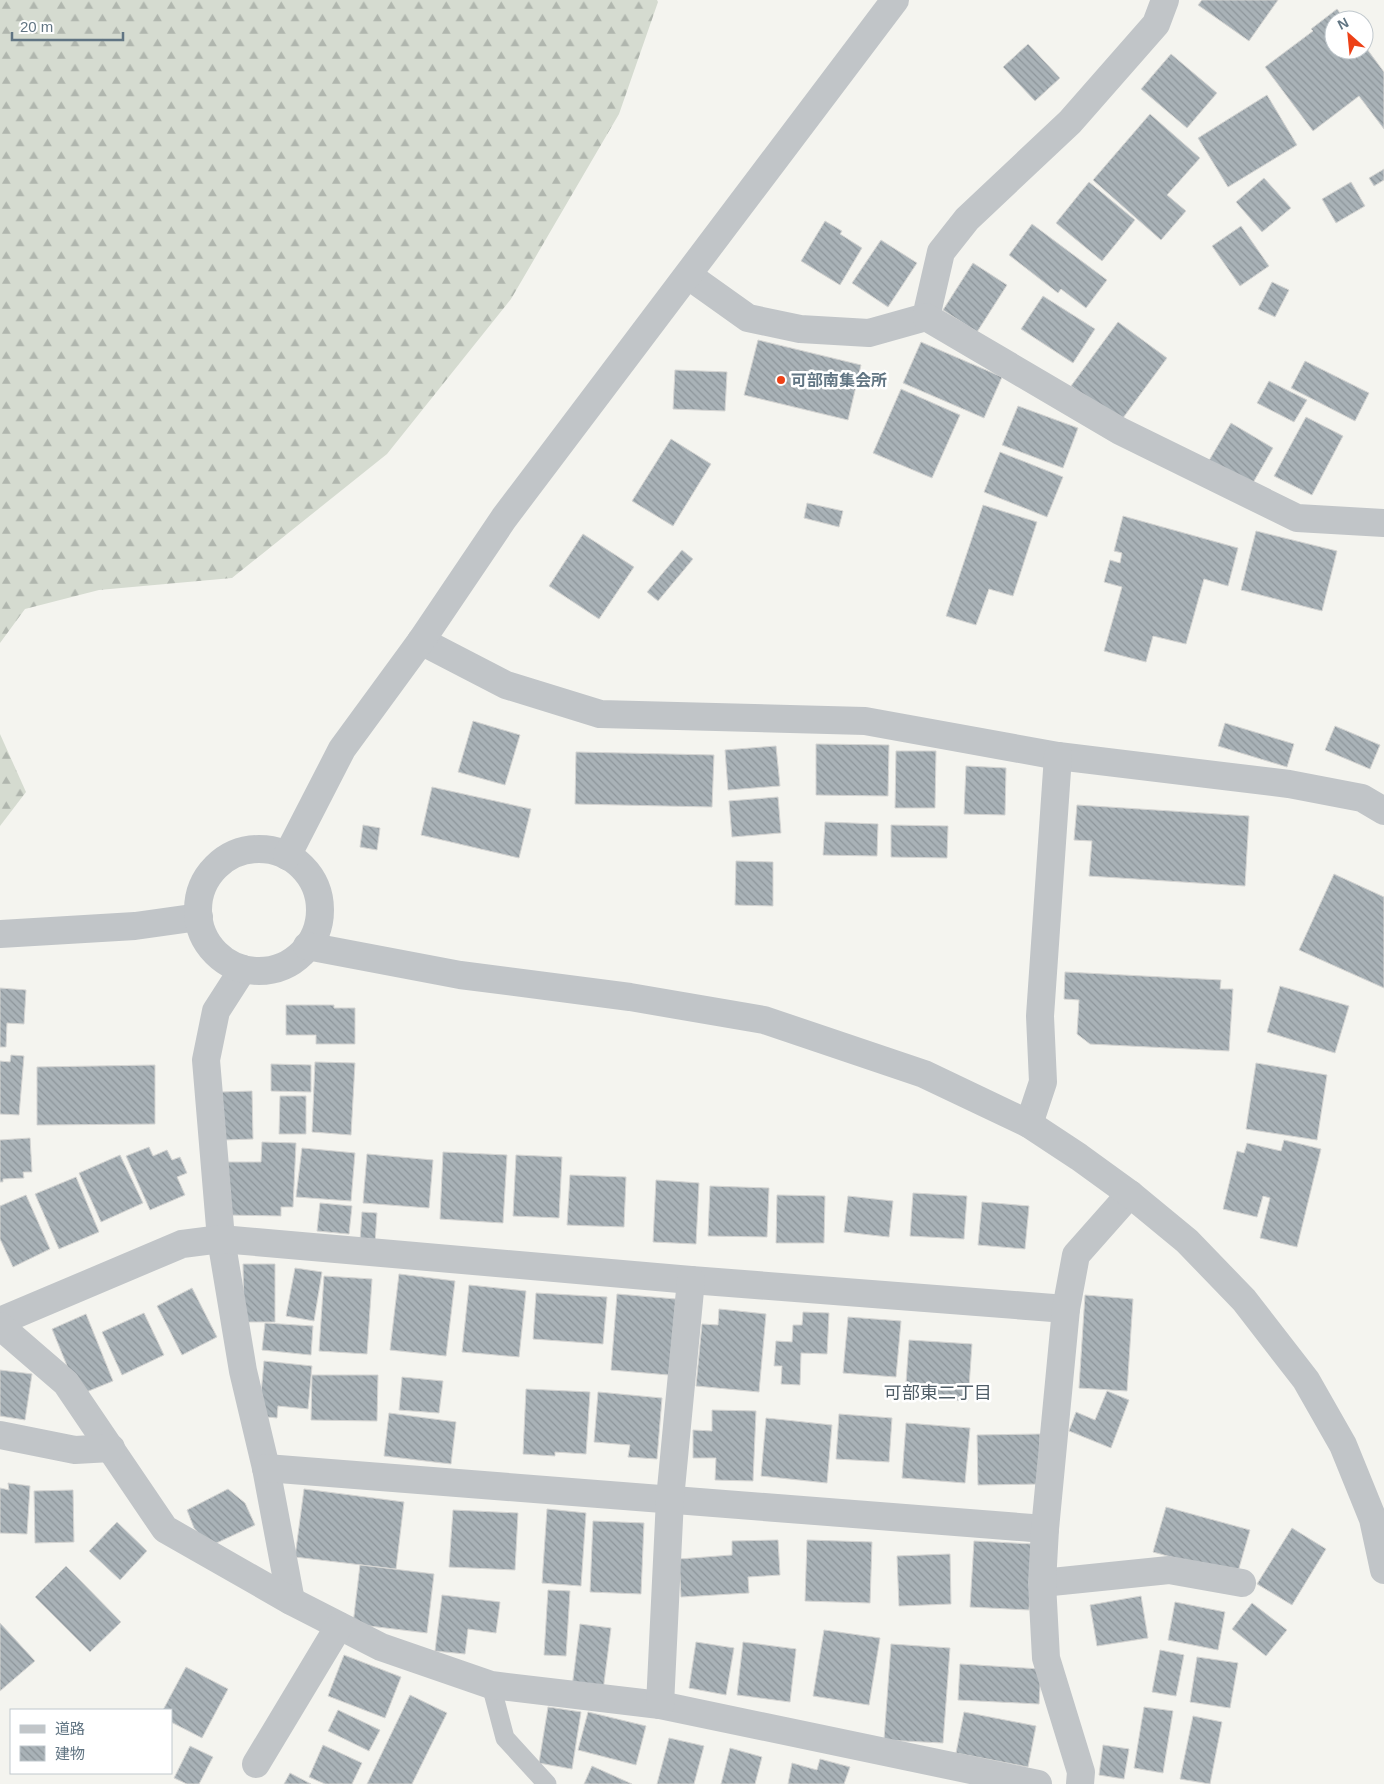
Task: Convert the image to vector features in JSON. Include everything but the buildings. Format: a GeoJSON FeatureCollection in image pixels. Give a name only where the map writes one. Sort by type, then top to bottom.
{"type":"FeatureCollection","features":[{"type":"Feature","properties":{"kind":"street"},"geometry":{"type":"LineString","coordinates":[[287,856],[342,749],[421,641],[504,518],[896,0]]}},
{"type":"Feature","properties":{"kind":"street"},"geometry":{"type":"LineString","coordinates":[[926,317],[941,252],[967,219],[1080,110],[1156,24],[1165,0]]}},
{"type":"Feature","properties":{"kind":"street"},"geometry":{"type":"LineString","coordinates":[[689,276],[748,318],[800,329],[868,334],[926,317],[1120,431],[1297,518],[1384,523]]}},
{"type":"Feature","properties":{"kind":"street"},"geometry":{"type":"LineString","coordinates":[[421,641],[506,685],[600,714],[865,721],[1058,756],[1289,784],[1362,798],[1384,811]]}},
{"type":"Feature","properties":{"kind":"street"},"geometry":{"type":"LineString","coordinates":[[1029,1124],[1043,1082],[1040,1016],[1058,756]]}},
{"type":"Feature","properties":{"kind":"street"},"geometry":{"type":"LineString","coordinates":[[247,850],[268,850],[287,856],[301,866],[312,880],[318,896],[320,914],[316,931],[307,946],[294,959],[278,967],[260,971],[242,969],[224,961],[210,947],[201,930],[199,917],[197,909],[201,889],[212,871],[227,858],[247,850]]}},
{"type":"Feature","properties":{"kind":"street"},"geometry":{"type":"LineString","coordinates":[[0,934],[135,926],[199,917]]}},
{"type":"Feature","properties":{"kind":"street"},"geometry":{"type":"LineString","coordinates":[[307,946],[460,975],[630,996],[764,1020],[924,1074],[1029,1124],[1079,1156],[1130,1194],[1187,1241],[1244,1300],[1306,1380],[1343,1445],[1373,1519],[1384,1570]]}},
{"type":"Feature","properties":{"kind":"street"},"geometry":{"type":"LineString","coordinates":[[242,969],[216,1011],[206,1060],[221,1239],[243,1371],[266,1468],[291,1601]]}},
{"type":"Feature","properties":{"kind":"street"},"geometry":{"type":"LineString","coordinates":[[1080,1784],[1081,1772],[1046,1658],[1042,1583],[1045,1529],[1066,1309],[1076,1255],[1130,1194]]}},
{"type":"Feature","properties":{"kind":"street"},"geometry":{"type":"LineString","coordinates":[[0,1321],[182,1244],[221,1239],[691,1280],[1066,1309]]}},
{"type":"Feature","properties":{"kind":"street"},"geometry":{"type":"LineString","coordinates":[[660,1705],[670,1499],[691,1280]]}},
{"type":"Feature","properties":{"kind":"street"},"geometry":{"type":"LineString","coordinates":[[0,1326],[66,1383],[165,1529],[291,1601],[380,1647],[491,1685],[660,1705],[1038,1784]]}},
{"type":"Feature","properties":{"kind":"street"},"geometry":{"type":"LineString","coordinates":[[0,1435],[75,1450],[111,1448]]}},
{"type":"Feature","properties":{"kind":"street"},"geometry":{"type":"LineString","coordinates":[[266,1468],[1045,1529]]}},
{"type":"Feature","properties":{"kind":"street"},"geometry":{"type":"LineString","coordinates":[[1042,1583],[1169,1570],[1242,1583]]}},
{"type":"Feature","properties":{"kind":"street"},"geometry":{"type":"LineString","coordinates":[[256,1764],[339,1626]]}},
{"type":"Feature","properties":{"kind":"lane"},"geometry":{"type":"LineString","coordinates":[[491,1685],[505,1738],[547,1784]]}},
{"type":"Feature","properties":{"kind":"green space"},"geometry":{"type":"Polygon","coordinates":[[[0,0],[657,0],[658,2],[619,114],[511,299],[387,454],[232,578],[99,590],[25,609],[0,643],[0,0]]]}},
{"type":"Feature","properties":{"kind":"green space"},"geometry":{"type":"Polygon","coordinates":[[[0,734],[26,792],[0,826],[0,734]]]}},
{"type":"Feature","properties":{"kind":"place","name":"可部南集会所"},"geometry":{"type":"Point","coordinates":[781,380]}},
{"type":"Feature","properties":{"kind":"district","name":"可部東二丁目"},"geometry":{"type":"Point","coordinates":[938,1393]}}]}
